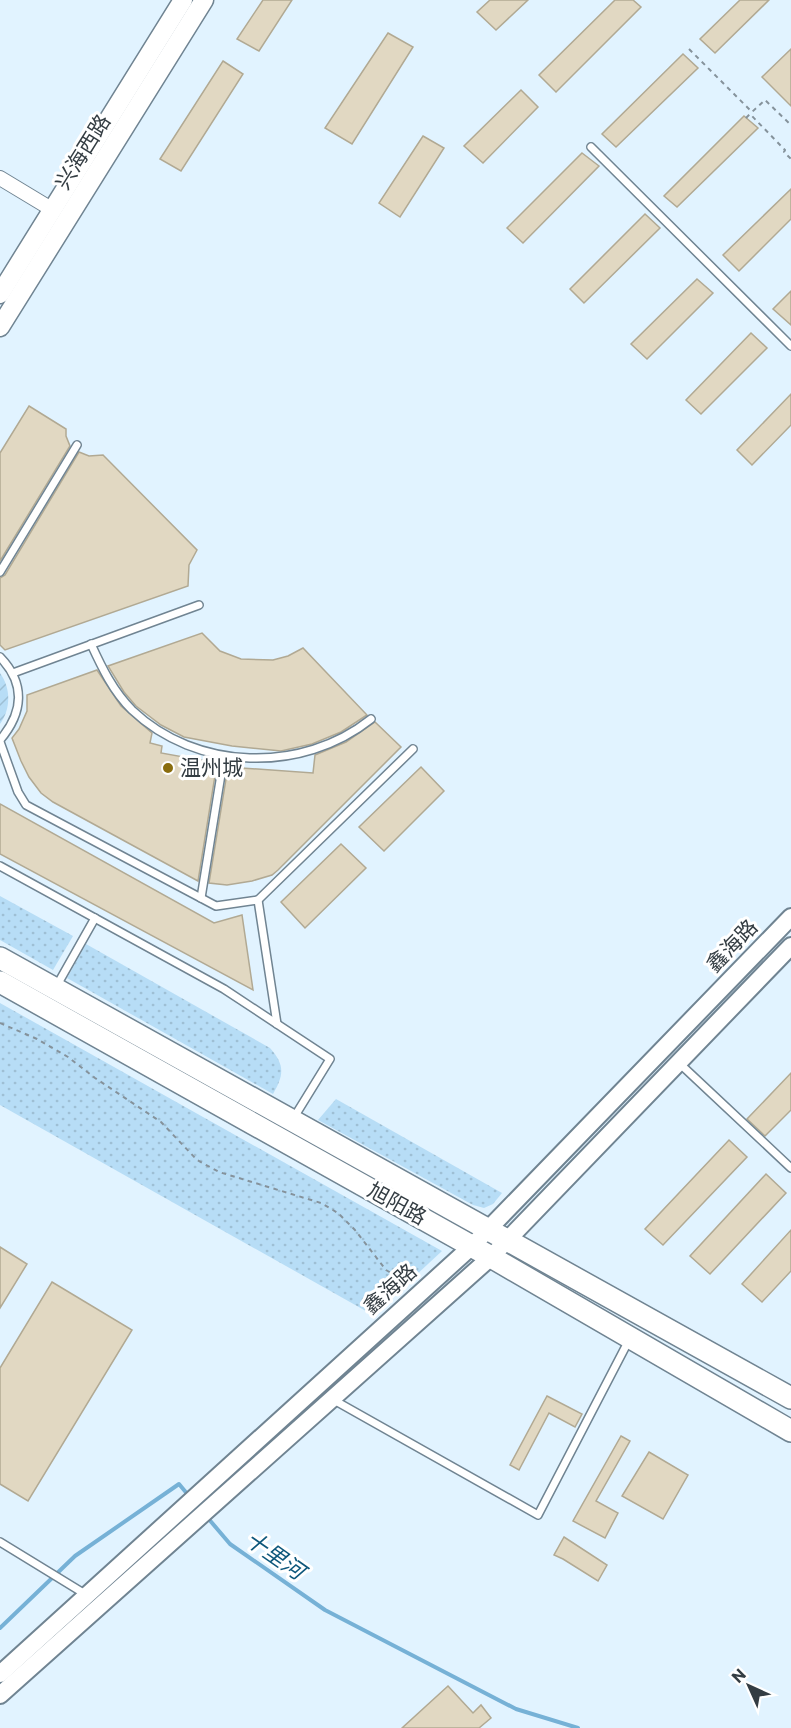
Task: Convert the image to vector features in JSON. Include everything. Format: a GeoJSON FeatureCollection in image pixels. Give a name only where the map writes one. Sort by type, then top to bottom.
{"type":"FeatureCollection","features":[{"type":"Feature","properties":{"kind":"main road","name":"兴海西路"},"geometry":{"type":"LineString","coordinates":[[0,294],[183,0]]}},
{"type":"Feature","properties":{"kind":"main road","name":"兴海西路"},"geometry":{"type":"LineString","coordinates":[[0,327],[204,0]]}},
{"type":"Feature","properties":{"kind":"main road","name":"旭阳路"},"geometry":{"type":"LineString","coordinates":[[0,958],[791,1398]]}},
{"type":"Feature","properties":{"kind":"main road","name":"旭阳路"},"geometry":{"type":"LineString","coordinates":[[0,981],[472,1246],[791,1431]]}},
{"type":"Feature","properties":{"kind":"street"},"geometry":{"type":"LineString","coordinates":[[0,178],[53,210]]}},
{"type":"Feature","properties":{"kind":"street","name":"鑫海路"},"geometry":{"type":"LineString","coordinates":[[0,1695],[86,1596],[190,1524],[491,1257],[498,1236],[791,917]]}},
{"type":"Feature","properties":{"kind":"street","name":"鑫海路"},"geometry":{"type":"LineString","coordinates":[[0,1674],[472,1246],[498,1236],[678,1062],[791,946]]}},
{"type":"Feature","properties":{"kind":"lane"},"geometry":{"type":"LineString","coordinates":[[591,147],[791,346]]}},
{"type":"Feature","properties":{"kind":"lane"},"geometry":{"type":"LineString","coordinates":[[0,573],[77,445]]}},
{"type":"Feature","properties":{"kind":"lane"},"geometry":{"type":"LineString","coordinates":[[13,673],[199,605]]}},
{"type":"Feature","properties":{"kind":"lane"},"geometry":{"type":"LineString","coordinates":[[91,644],[110,682],[132,710],[180,742],[224,756],[271,758],[311,751],[359,729],[371,719]]}},
{"type":"Feature","properties":{"kind":"lane"},"geometry":{"type":"LineString","coordinates":[[0,657],[13,673],[19,691],[18,710],[11,727],[0,741],[18,792],[26,805],[216,906],[258,900],[413,749]]}},
{"type":"Feature","properties":{"kind":"lane"},"geometry":{"type":"LineString","coordinates":[[201,898],[224,756]]}},
{"type":"Feature","properties":{"kind":"lane"},"geometry":{"type":"LineString","coordinates":[[0,866],[224,989],[330,1059],[291,1121]]}},
{"type":"Feature","properties":{"kind":"lane"},"geometry":{"type":"LineString","coordinates":[[258,900],[277,1024]]}},
{"type":"Feature","properties":{"kind":"lane"},"geometry":{"type":"LineString","coordinates":[[54,989],[95,918]]}},
{"type":"Feature","properties":{"kind":"lane"},"geometry":{"type":"LineString","coordinates":[[678,1062],[791,1168]]}},
{"type":"Feature","properties":{"kind":"lane"},"geometry":{"type":"LineString","coordinates":[[331,1399],[538,1515],[630,1338]]}},
{"type":"Feature","properties":{"kind":"lane"},"geometry":{"type":"LineString","coordinates":[[0,1542],[86,1596]]}},
{"type":"Feature","properties":{"kind":"path"},"geometry":{"type":"LineString","coordinates":[[690,49],[791,159]]}},
{"type":"Feature","properties":{"kind":"path"},"geometry":{"type":"LineString","coordinates":[[746,118],[765,100],[791,125]]}},
{"type":"Feature","properties":{"kind":"path"},"geometry":{"type":"LineString","coordinates":[[0,1023],[37,1039],[68,1057],[161,1122],[197,1160],[219,1172],[321,1203],[338,1213],[355,1230],[386,1270],[407,1283],[413,1280]]}},
{"type":"Feature","properties":{"kind":"shaded area"},"geometry":{"type":"Polygon","coordinates":[[[0,673],[8,692],[8,705],[0,724],[0,673]]]}},
{"type":"Feature","properties":{"kind":"shaded area"},"geometry":{"type":"Polygon","coordinates":[[[0,896],[73,936],[53,970],[0,940],[0,896]]]}},
{"type":"Feature","properties":{"kind":"shaded area"},"geometry":{"type":"Polygon","coordinates":[[[86,944],[270,1048],[281,1070],[281,1076],[273,1094],[67,978],[86,944]]]}},
{"type":"Feature","properties":{"kind":"shaded area"},"geometry":{"type":"Polygon","coordinates":[[[0,1003],[442,1251],[373,1315],[0,1105],[0,1003]]]}},
{"type":"Feature","properties":{"kind":"shaded area"},"geometry":{"type":"Polygon","coordinates":[[[336,1099],[502,1193],[493,1204],[484,1208],[473,1205],[318,1120],[336,1099]]]}},
{"type":"Feature","properties":{"kind":"building"},"geometry":{"type":"Polygon","coordinates":[[[263,0],[292,0],[259,51],[237,39],[263,0]]]}},
{"type":"Feature","properties":{"kind":"building"},"geometry":{"type":"Polygon","coordinates":[[[490,0],[528,0],[496,30],[477,12],[490,0]]]}},
{"type":"Feature","properties":{"kind":"building"},"geometry":{"type":"Polygon","coordinates":[[[615,0],[633,0],[641,7],[556,92],[539,75],[615,0]]]}},
{"type":"Feature","properties":{"kind":"building"},"geometry":{"type":"Polygon","coordinates":[[[740,0],[769,0],[715,53],[700,39],[740,0]]]}},
{"type":"Feature","properties":{"kind":"building"},"geometry":{"type":"Polygon","coordinates":[[[388,33],[413,47],[352,144],[325,128],[388,33]]]}},
{"type":"Feature","properties":{"kind":"building"},"geometry":{"type":"Polygon","coordinates":[[[791,49],[791,106],[762,77],[791,49]]]}},
{"type":"Feature","properties":{"kind":"building"},"geometry":{"type":"Polygon","coordinates":[[[683,54],[698,68],[616,147],[602,134],[683,54]]]}},
{"type":"Feature","properties":{"kind":"building"},"geometry":{"type":"Polygon","coordinates":[[[223,61],[243,74],[181,171],[160,159],[223,61]]]}},
{"type":"Feature","properties":{"kind":"building"},"geometry":{"type":"Polygon","coordinates":[[[521,90],[538,107],[483,163],[464,146],[521,90]]]}},
{"type":"Feature","properties":{"kind":"building"},"geometry":{"type":"Polygon","coordinates":[[[744,116],[758,128],[677,207],[664,196],[744,116]]]}},
{"type":"Feature","properties":{"kind":"building"},"geometry":{"type":"Polygon","coordinates":[[[423,136],[444,148],[400,217],[379,203],[423,136]]]}},
{"type":"Feature","properties":{"kind":"building"},"geometry":{"type":"Polygon","coordinates":[[[582,153],[599,166],[523,243],[507,228],[582,153]]]}},
{"type":"Feature","properties":{"kind":"building"},"geometry":{"type":"Polygon","coordinates":[[[791,189],[791,219],[739,271],[723,255],[791,189]]]}},
{"type":"Feature","properties":{"kind":"building"},"geometry":{"type":"Polygon","coordinates":[[[645,214],[660,228],[584,303],[570,289],[645,214]]]}},
{"type":"Feature","properties":{"kind":"building"},"geometry":{"type":"Polygon","coordinates":[[[697,279],[713,293],[647,359],[631,344],[697,279]]]}},
{"type":"Feature","properties":{"kind":"building"},"geometry":{"type":"Polygon","coordinates":[[[791,291],[791,325],[773,309],[791,291]]]}},
{"type":"Feature","properties":{"kind":"building"},"geometry":{"type":"Polygon","coordinates":[[[751,333],[767,348],[701,414],[686,400],[751,333]]]}},
{"type":"Feature","properties":{"kind":"building"},"geometry":{"type":"Polygon","coordinates":[[[791,394],[791,425],[752,465],[737,450],[791,394]]]}},
{"type":"Feature","properties":{"kind":"building"},"geometry":{"type":"Polygon","coordinates":[[[29,406],[66,429],[70,446],[0,561],[0,453],[29,406]]]}},
{"type":"Feature","properties":{"kind":"building"},"geometry":{"type":"Polygon","coordinates":[[[79,452],[89,456],[103,455],[197,550],[189,565],[188,586],[5,650],[0,645],[0,578],[5,575],[79,452]]]}},
{"type":"Feature","properties":{"kind":"building"},"geometry":{"type":"Polygon","coordinates":[[[202,633],[220,651],[241,659],[273,660],[288,656],[303,648],[367,715],[341,732],[312,744],[281,751],[232,746],[184,737],[161,725],[136,706],[124,692],[108,666],[202,633]]]}},
{"type":"Feature","properties":{"kind":"building"},"geometry":{"type":"Polygon","coordinates":[[[97,670],[121,706],[152,733],[150,743],[162,746],[161,753],[217,763],[198,881],[53,802],[41,793],[21,761],[12,738],[27,711],[27,695],[97,670]]]}},
{"type":"Feature","properties":{"kind":"building"},"geometry":{"type":"Polygon","coordinates":[[[375,722],[401,747],[278,870],[272,875],[252,881],[227,885],[209,883],[228,767],[313,773],[315,755],[346,742],[375,722]]]}},
{"type":"Feature","properties":{"kind":"building"},"geometry":{"type":"Polygon","coordinates":[[[421,767],[444,791],[384,851],[359,827],[421,767]]]}},
{"type":"Feature","properties":{"kind":"building"},"geometry":{"type":"Polygon","coordinates":[[[0,804],[214,923],[242,915],[253,990],[0,854],[0,804]]]}},
{"type":"Feature","properties":{"kind":"building"},"geometry":{"type":"Polygon","coordinates":[[[341,844],[366,868],[305,928],[281,902],[341,844]]]}},
{"type":"Feature","properties":{"kind":"building"},"geometry":{"type":"Polygon","coordinates":[[[791,1073],[791,1110],[765,1136],[747,1119],[791,1073]]]}},
{"type":"Feature","properties":{"kind":"building"},"geometry":{"type":"Polygon","coordinates":[[[729,1140],[747,1157],[663,1245],[645,1229],[729,1140]]]}},
{"type":"Feature","properties":{"kind":"building"},"geometry":{"type":"Polygon","coordinates":[[[766,1174],[786,1193],[710,1274],[690,1256],[766,1174]]]}},
{"type":"Feature","properties":{"kind":"building"},"geometry":{"type":"Polygon","coordinates":[[[791,1230],[791,1271],[762,1302],[742,1284],[791,1230]]]}},
{"type":"Feature","properties":{"kind":"building"},"geometry":{"type":"Polygon","coordinates":[[[0,1247],[27,1264],[0,1308],[0,1247]]]}},
{"type":"Feature","properties":{"kind":"building"},"geometry":{"type":"Polygon","coordinates":[[[52,1282],[132,1330],[28,1501],[0,1484],[0,1368],[52,1282]]]}},
{"type":"Feature","properties":{"kind":"building"},"geometry":{"type":"Polygon","coordinates":[[[547,1396],[582,1414],[575,1427],[549,1413],[519,1470],[510,1465],[547,1396]]]}},
{"type":"Feature","properties":{"kind":"building"},"geometry":{"type":"Polygon","coordinates":[[[621,1436],[630,1441],[596,1501],[618,1513],[605,1538],[573,1521],[621,1436]]]}},
{"type":"Feature","properties":{"kind":"building"},"geometry":{"type":"Polygon","coordinates":[[[649,1452],[688,1475],[663,1519],[622,1496],[649,1452]]]}},
{"type":"Feature","properties":{"kind":"building"},"geometry":{"type":"Polygon","coordinates":[[[564,1537],[607,1565],[598,1581],[554,1555],[564,1537]]]}},
{"type":"Feature","properties":{"kind":"building"},"geometry":{"type":"Polygon","coordinates":[[[448,1686],[473,1713],[481,1705],[491,1718],[479,1728],[402,1728],[448,1686]]]}},
{"type":"Feature","properties":{"kind":"waterway","name":"十里河"},"geometry":{"type":"LineString","coordinates":[[0,1628],[75,1556],[179,1484],[189,1496]]}},
{"type":"Feature","properties":{"kind":"waterway","name":"十里河"},"geometry":{"type":"LineString","coordinates":[[207,1517],[230,1544],[325,1610],[516,1709],[578,1728]]}},
{"type":"Feature","properties":{"kind":"place","name":"温州城"},"geometry":{"type":"Point","coordinates":[168,768]}}]}
